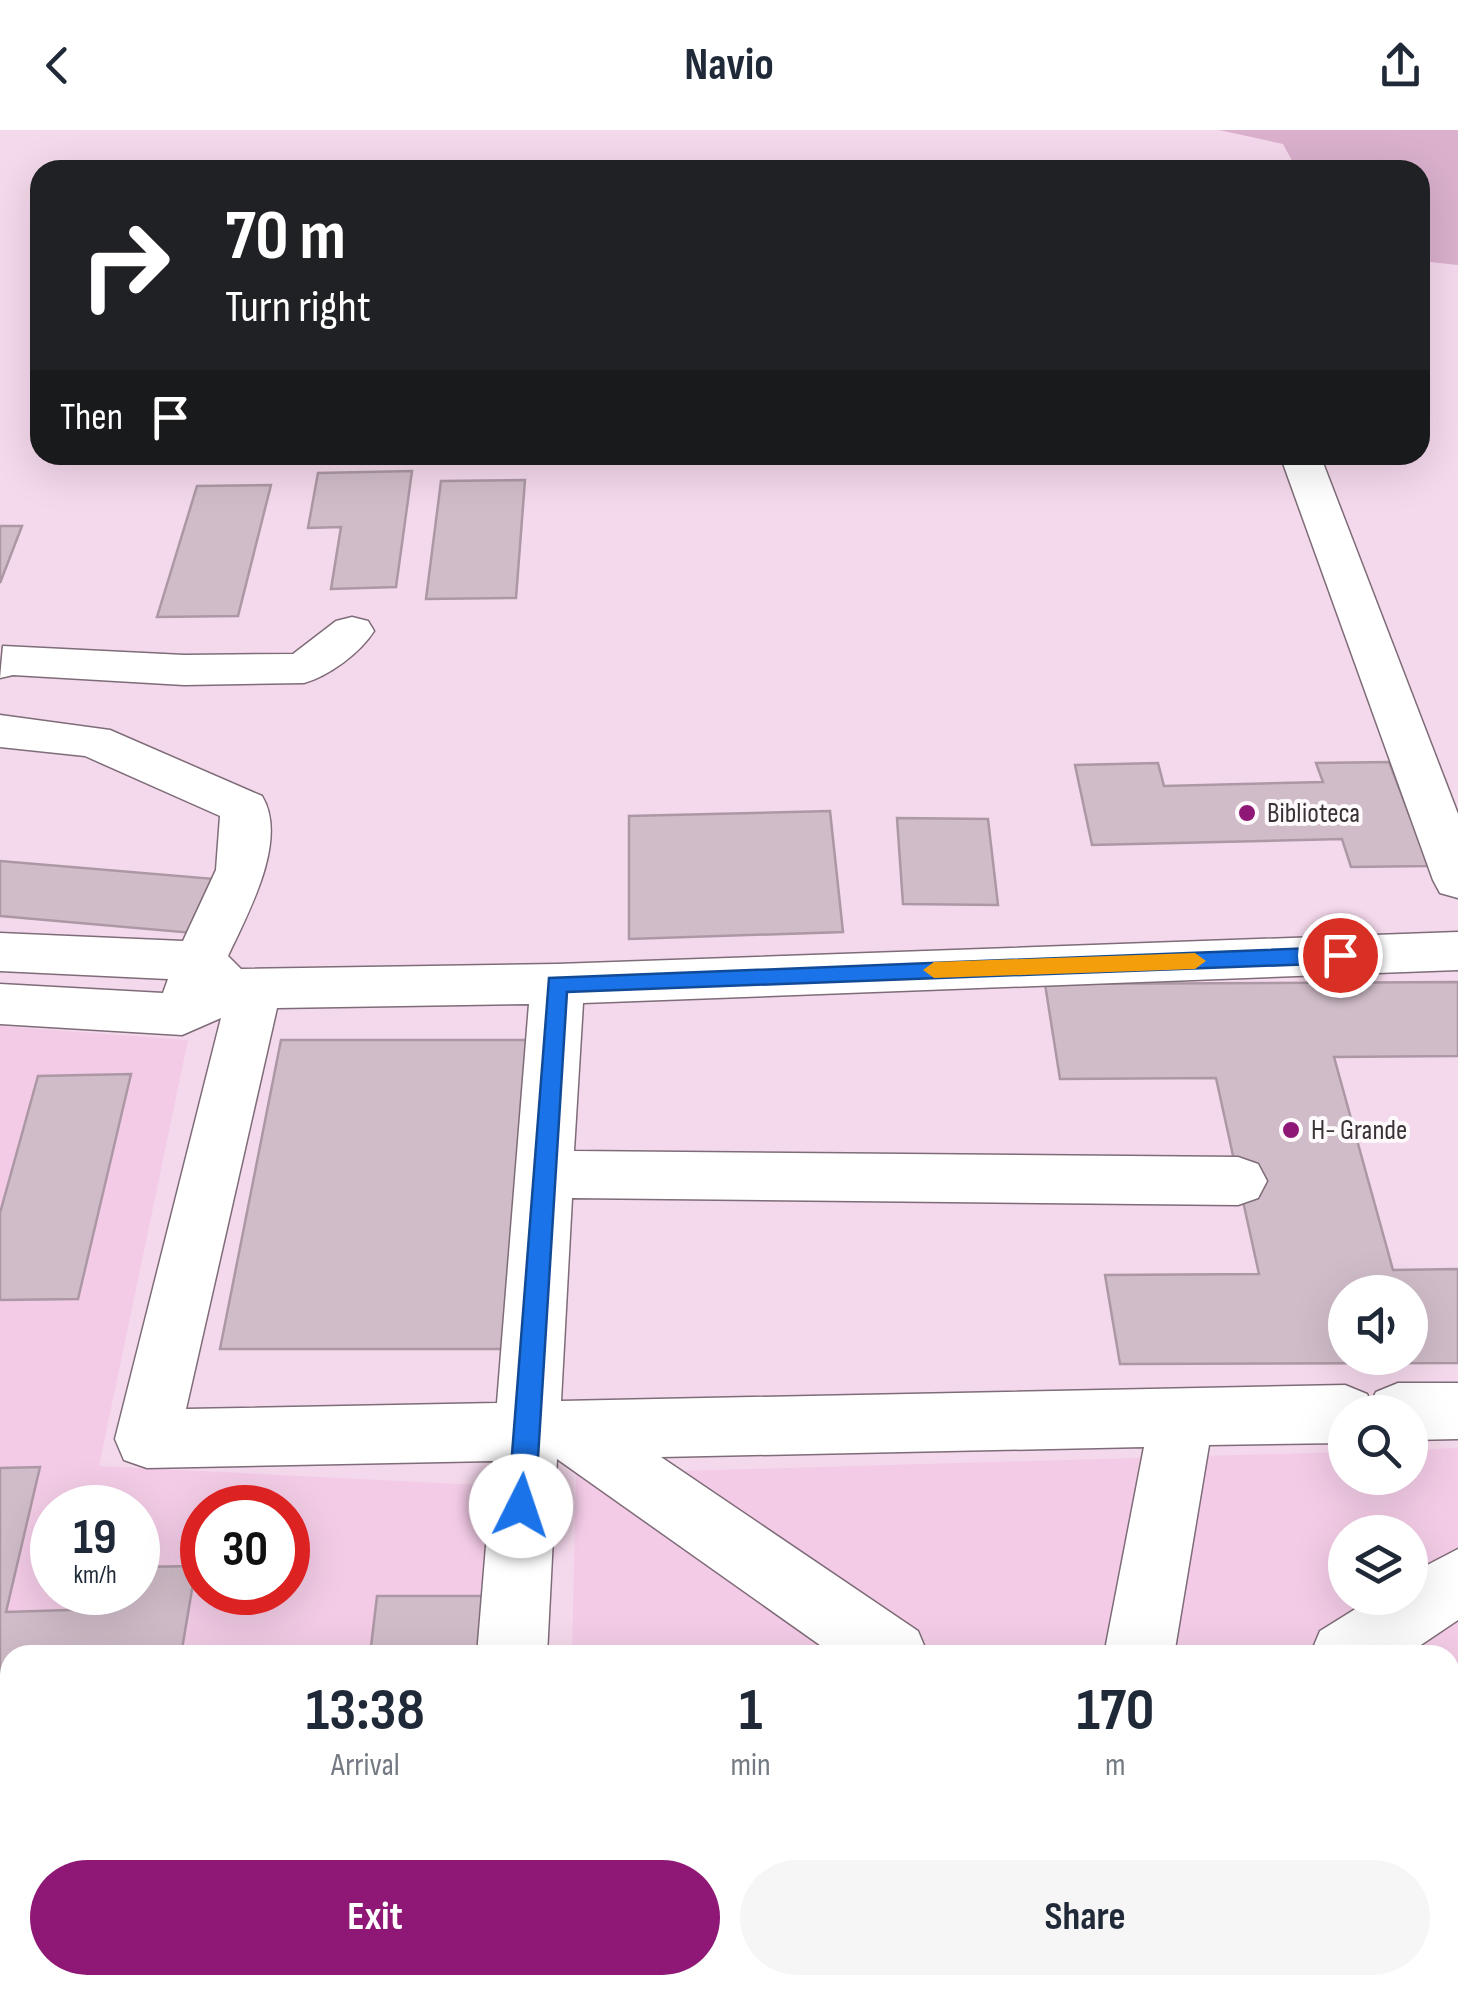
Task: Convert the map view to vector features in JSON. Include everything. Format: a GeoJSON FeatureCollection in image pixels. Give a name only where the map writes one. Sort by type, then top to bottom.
{"type":"FeatureCollection","features":[{"type":"Feature","properties":{"kind":"street"},"geometry":{"type":"LineString","coordinates":[[1304,465],[1458,880]]}},
{"type":"Feature","properties":{"kind":"street"},"geometry":{"type":"LineString","coordinates":[[0,664],[3,660],[184,670],[304,668],[352,631]]}},
{"type":"Feature","properties":{"kind":"street"},"geometry":{"type":"LineString","coordinates":[[0,731],[93,740],[245,808],[228,979],[147,1439],[1328,1414]]}},
{"type":"Feature","properties":{"kind":"street"},"geometry":{"type":"LineString","coordinates":[[0,952],[228,979],[557,984],[1458,951]]}},
{"type":"Feature","properties":{"kind":"street"},"geometry":{"type":"LineString","coordinates":[[0,1004],[182,1015],[228,979]]}},
{"type":"Feature","properties":{"kind":"street"},"geometry":{"type":"LineString","coordinates":[[514,1645],[547,1430],[544,1174],[557,984]]}},
{"type":"Feature","properties":{"kind":"street"},"geometry":{"type":"LineString","coordinates":[[544,1174],[1238,1182]]}},
{"type":"Feature","properties":{"kind":"street"},"geometry":{"type":"LineString","coordinates":[[1428,1412],[1458,1411]]}},
{"type":"Feature","properties":{"kind":"street"},"geometry":{"type":"LineString","coordinates":[[1141,1645],[1182,1417]]}},
{"type":"Feature","properties":{"kind":"street"},"geometry":{"type":"LineString","coordinates":[[547,1430],[877,1645]]}},
{"type":"Feature","properties":{"kind":"street"},"geometry":{"type":"LineString","coordinates":[[1360,1645],[1458,1581]]}},
{"type":"Feature","properties":{"kind":"shaded area"},"geometry":{"type":"Polygon","coordinates":[[[0,130],[1458,130],[1458,1645],[0,1645],[0,130]]]}},
{"type":"Feature","properties":{"kind":"shaded area"},"geometry":{"type":"Polygon","coordinates":[[[1219,130],[1458,130],[1458,265],[1430,262],[1430,160],[1292,160],[1283,144],[1219,130]]]}},
{"type":"Feature","properties":{"kind":"shaded area"},"geometry":{"type":"Polygon","coordinates":[[[0,1026],[188,1040],[99,1466],[499,1486],[483,1645],[0,1645],[0,1026]]]}},
{"type":"Feature","properties":{"kind":"shaded area"},"geometry":{"type":"Polygon","coordinates":[[[1458,1448],[1458,1645],[572,1645],[576,1474],[1328,1452],[1328,1495],[1428,1495],[1428,1449],[1458,1448]]]}},
{"type":"Feature","properties":{"kind":"building"},"geometry":{"type":"Polygon","coordinates":[[[412,471],[396,587],[331,589],[341,527],[308,528],[318,473],[412,471]]]}},
{"type":"Feature","properties":{"kind":"building"},"geometry":{"type":"Polygon","coordinates":[[[525,480],[516,598],[426,599],[441,481],[525,480]]]}},
{"type":"Feature","properties":{"kind":"building"},"geometry":{"type":"Polygon","coordinates":[[[271,485],[238,616],[157,617],[197,486],[271,485]]]}},
{"type":"Feature","properties":{"kind":"building"},"geometry":{"type":"Polygon","coordinates":[[[0,526],[22,526],[0,583],[0,526]]]}},
{"type":"Feature","properties":{"kind":"building","name":"Biblioteca"},"geometry":{"type":"Polygon","coordinates":[[[1389,762],[1429,866],[1351,867],[1342,839],[1092,845],[1075,765],[1158,763],[1164,786],[1323,782],[1316,763],[1389,762]]]}},
{"type":"Feature","properties":{"kind":"building"},"geometry":{"type":"Polygon","coordinates":[[[830,811],[843,932],[629,939],[629,816],[830,811]]]}},
{"type":"Feature","properties":{"kind":"building"},"geometry":{"type":"Polygon","coordinates":[[[897,818],[988,819],[998,905],[903,904],[897,818]]]}},
{"type":"Feature","properties":{"kind":"building"},"geometry":{"type":"Polygon","coordinates":[[[0,861],[215,879],[193,933],[0,916],[0,861]]]}},
{"type":"Feature","properties":{"kind":"building","name":"H- Grande"},"geometry":{"type":"Polygon","coordinates":[[[1458,982],[1458,1056],[1334,1057],[1393,1270],[1458,1269],[1458,1363],[1428,1363],[1428,1275],[1328,1275],[1328,1363],[1120,1364],[1105,1275],[1259,1274],[1216,1078],[1060,1079],[1045,984],[1458,982]]]}},
{"type":"Feature","properties":{"kind":"building"},"geometry":{"type":"Polygon","coordinates":[[[281,1040],[531,1040],[505,1349],[220,1349],[281,1040]]]}},
{"type":"Feature","properties":{"kind":"building"},"geometry":{"type":"Polygon","coordinates":[[[131,1074],[78,1299],[0,1300],[0,1213],[38,1076],[131,1074]]]}},
{"type":"Feature","properties":{"kind":"building"},"geometry":{"type":"Polygon","coordinates":[[[40,1467],[36,1485],[30,1485],[30,1510],[6,1612],[160,1615],[160,1567],[180,1566],[180,1615],[188,1615],[183,1645],[0,1645],[0,1468],[40,1467]]]}},
{"type":"Feature","properties":{"kind":"building"},"geometry":{"type":"Polygon","coordinates":[[[377,1596],[487,1596],[483,1645],[371,1645],[377,1596]]]}},
{"type":"Feature","properties":{"kind":"slow traffic"},"geometry":{"type":"LineString","coordinates":[[934,970],[1195,961]]}},
{"type":"Feature","properties":{"kind":"place","name":"Biblioteca"},"geometry":{"type":"Point","coordinates":[1247,813]}},
{"type":"Feature","properties":{"kind":"place","name":"H- Grande"},"geometry":{"type":"Point","coordinates":[1291,1130]}},
{"type":"Feature","properties":{"kind":"route"},"geometry":{"type":"LineString","coordinates":[[521,1506],[557,984],[1340,955]]}}]}
